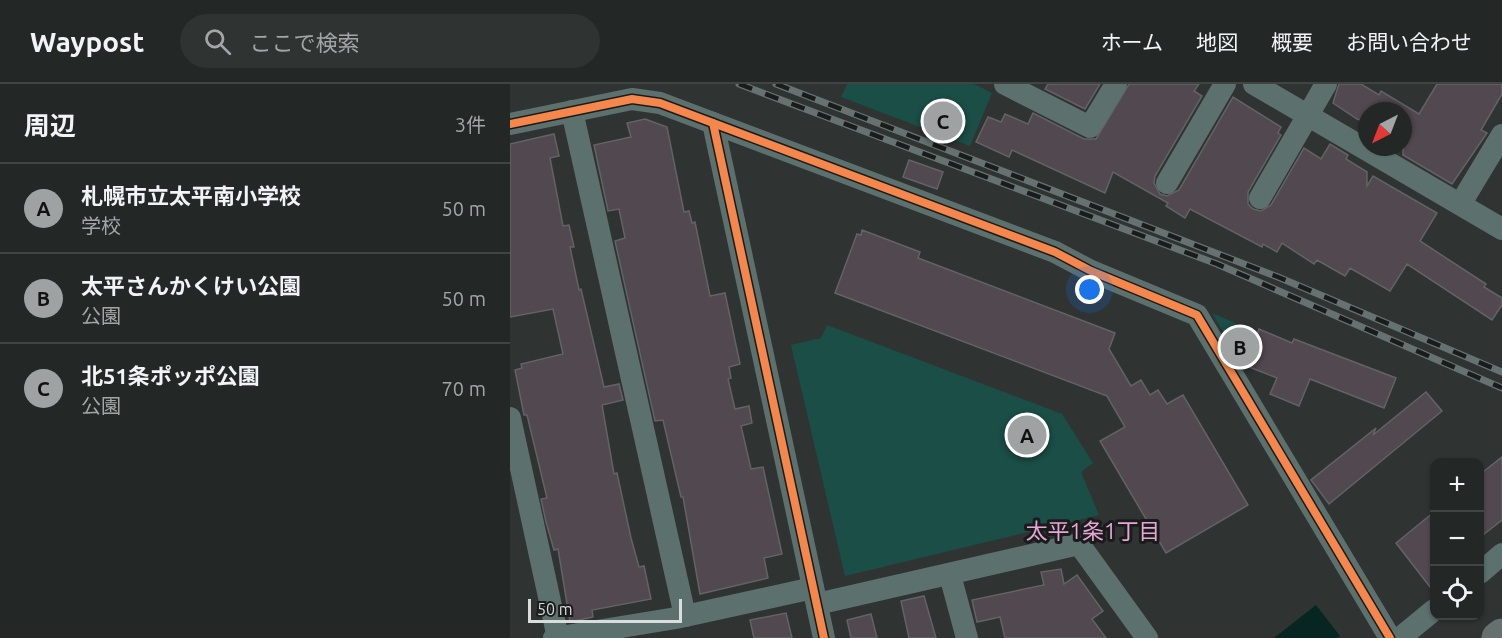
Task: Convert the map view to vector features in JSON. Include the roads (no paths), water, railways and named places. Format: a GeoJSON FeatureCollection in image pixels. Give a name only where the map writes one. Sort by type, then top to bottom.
{"type":"FeatureCollection","features":[{"type":"Feature","properties":{"kind":"highway"},"geometry":{"type":"LineString","coordinates":[[1498,638],[1502,635]]}},
{"type":"Feature","properties":{"kind":"street"},"geometry":{"type":"LineString","coordinates":[[1005,84],[1090,127],[1116,84]]}},
{"type":"Feature","properties":{"kind":"street"},"geometry":{"type":"LineString","coordinates":[[1167,183],[1225,84]]}},
{"type":"Feature","properties":{"kind":"street"},"geometry":{"type":"LineString","coordinates":[[1254,84],[1502,229]]}},
{"type":"Feature","properties":{"kind":"street"},"geometry":{"type":"LineString","coordinates":[[1260,198],[1326,84]]}},
{"type":"Feature","properties":{"kind":"street"},"geometry":{"type":"LineString","coordinates":[[510,124],[632,99],[660,103],[1055,252],[1091,271],[1197,315],[1390,638]]}},
{"type":"Feature","properties":{"kind":"street"},"geometry":{"type":"LineString","coordinates":[[572,111],[680,624]]}},
{"type":"Feature","properties":{"kind":"street"},"geometry":{"type":"LineString","coordinates":[[713,123],[824,638]]}},
{"type":"Feature","properties":{"kind":"street"},"geometry":{"type":"LineString","coordinates":[[1461,203],[1502,135]]}},
{"type":"Feature","properties":{"kind":"street"},"geometry":{"type":"LineString","coordinates":[[510,418],[556,638],[680,624],[815,596],[950,575],[1079,544],[1147,638]]}},
{"type":"Feature","properties":{"kind":"street"},"geometry":{"type":"LineString","coordinates":[[1484,569],[1502,554]]}},
{"type":"Feature","properties":{"kind":"street"},"geometry":{"type":"LineString","coordinates":[[950,575],[967,638]]}},
{"type":"Feature","properties":{"kind":"street"},"geometry":{"type":"LineString","coordinates":[[1400,638],[1430,613]]}},
{"type":"Feature","properties":{"kind":"railway"},"geometry":{"type":"LineString","coordinates":[[739,84],[1217,264],[1502,388]]}},
{"type":"Feature","properties":{"kind":"railway"},"geometry":{"type":"LineString","coordinates":[[776,84],[1278,277],[1502,372]]}},
{"type":"Feature","properties":{"kind":"place","name":"北51条ポッポ公園"},"geometry":{"type":"Point","coordinates":[943,121]}},
{"type":"Feature","properties":{"kind":"place","name":"太平さんかくけい公園"},"geometry":{"type":"Point","coordinates":[1240,347]}},
{"type":"Feature","properties":{"kind":"place","name":"札幌市立太平南小学校"},"geometry":{"type":"Point","coordinates":[1027,435]}},
{"type":"Feature","properties":{"kind":"district","name":"太平1条1丁目"},"geometry":{"type":"Point","coordinates":[1093,530]}}]}
